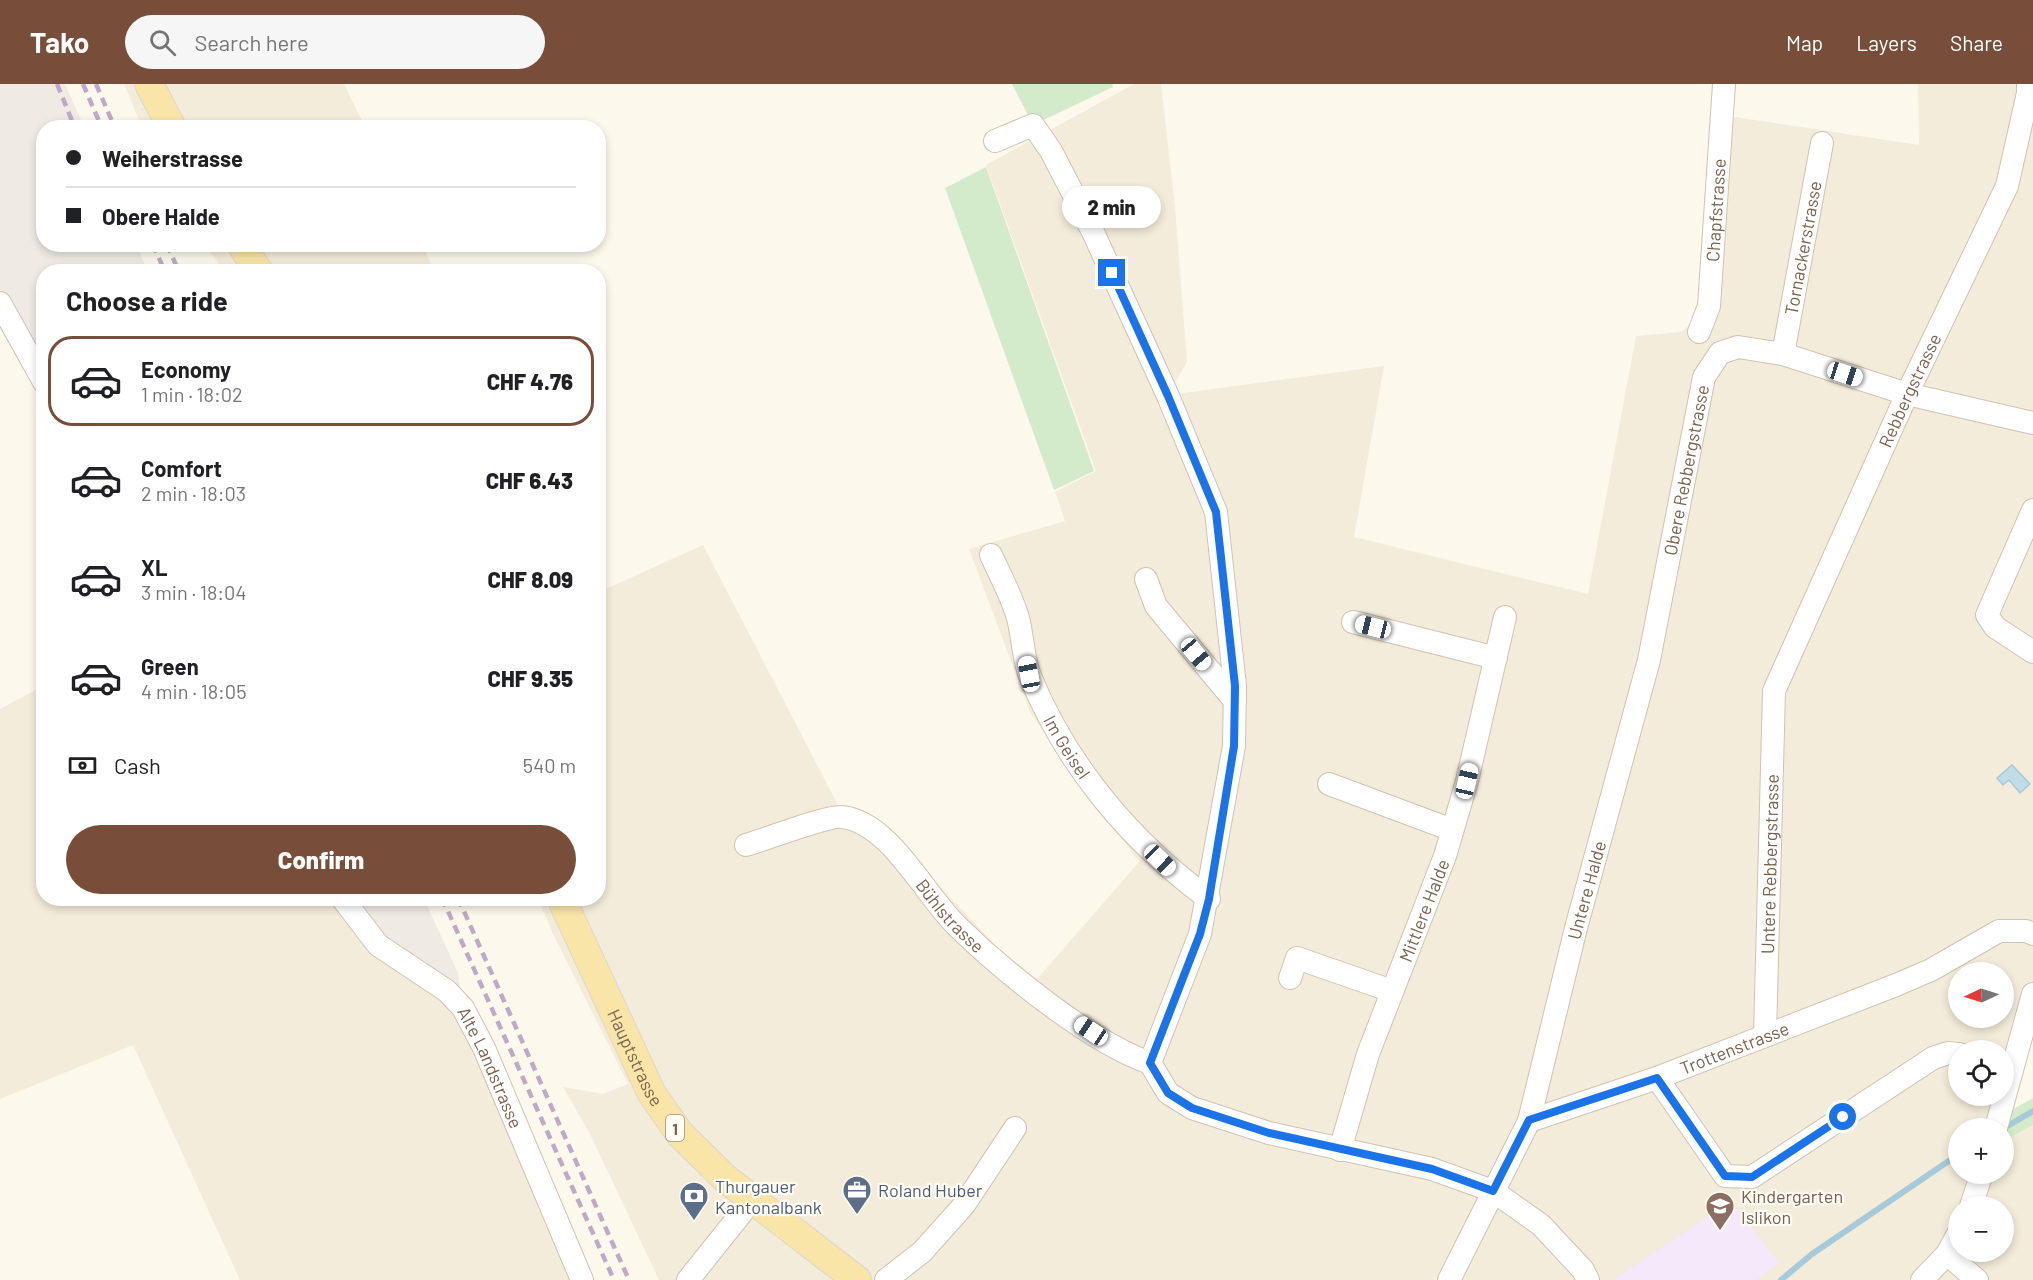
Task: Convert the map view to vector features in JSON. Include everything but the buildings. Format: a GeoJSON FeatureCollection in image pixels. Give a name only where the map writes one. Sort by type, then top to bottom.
{"type":"FeatureCollection","features":[{"type":"Feature","properties":{"kind":"main road"},"geometry":{"type":"LineString","coordinates":[[149,84],[168,120]]}},
{"type":"Feature","properties":{"kind":"main road","name":"Hauptstrasse"},"geometry":{"type":"LineString","coordinates":[[565,906],[652,1094],[687,1143],[752,1200],[857,1280]]}},
{"type":"Feature","properties":{"kind":"street","name":"Chapfstrasse"},"geometry":{"type":"LineString","coordinates":[[1699,332],[1709,306],[1724,84]]}},
{"type":"Feature","properties":{"kind":"street","name":"Rebbergstrasse"},"geometry":{"type":"LineString","coordinates":[[1774,692],[1907,394],[2007,186],[2028,93],[2028,84]]}},
{"type":"Feature","properties":{"kind":"street"},"geometry":{"type":"LineString","coordinates":[[995,141],[1034,125],[1051,151],[1093,232],[1172,406],[1216,512],[1235,701],[1234,746],[1209,899],[1200,934],[1150,1063],[1168,1093],[1192,1108],[1269,1133],[1432,1169],[1493,1191],[1541,1224],[1582,1270],[1588,1280]]}},
{"type":"Feature","properties":{"kind":"street","name":"Tornackerstrasse"},"geometry":{"type":"LineString","coordinates":[[1783,354],[1822,143]]}},
{"type":"Feature","properties":{"kind":"street"},"geometry":{"type":"LineString","coordinates":[[0,303],[36,368]]}},
{"type":"Feature","properties":{"kind":"street","name":"Obere Rebbergstrasse"},"geometry":{"type":"LineString","coordinates":[[1649,660],[1704,377],[1720,353],[1738,347],[1783,354],[1907,394],[2033,423]]}},
{"type":"Feature","properties":{"kind":"street"},"geometry":{"type":"LineString","coordinates":[[2033,510],[1987,615],[1995,627],[2033,652]]}},
{"type":"Feature","properties":{"kind":"street","name":"Im Geisel"},"geometry":{"type":"LineString","coordinates":[[991,555],[1017,617],[1029,674],[1059,738],[1120,821],[1173,873],[1209,899]]}},
{"type":"Feature","properties":{"kind":"street"},"geometry":{"type":"LineString","coordinates":[[1146,579],[1156,606],[1235,701]]}},
{"type":"Feature","properties":{"kind":"street","name":"Mittlere Halde"},"geometry":{"type":"LineString","coordinates":[[1340,1150],[1368,1054],[1452,830],[1467,781],[1505,617]]}},
{"type":"Feature","properties":{"kind":"street"},"geometry":{"type":"LineString","coordinates":[[1353,622],[1496,658]]}},
{"type":"Feature","properties":{"kind":"street","name":"Untere Halde"},"geometry":{"type":"LineString","coordinates":[[1529,1120],[1576,928],[1649,660]]}},
{"type":"Feature","properties":{"kind":"street","name":"Untere Rebbergstrasse"},"geometry":{"type":"LineString","coordinates":[[1765,1036],[1774,692]]}},
{"type":"Feature","properties":{"kind":"street"},"geometry":{"type":"LineString","coordinates":[[1329,784],[1452,830]]}},
{"type":"Feature","properties":{"kind":"street","name":"Bühlstrasse"},"geometry":{"type":"LineString","coordinates":[[746,845],[839,816],[859,820],[889,844],[956,926],[1038,995],[1126,1055],[1150,1063]]}},
{"type":"Feature","properties":{"kind":"street","name":"Alte Landstrasse"},"geometry":{"type":"LineString","coordinates":[[348,906],[378,945],[447,991],[463,1008],[484,1048],[582,1280]]}},
{"type":"Feature","properties":{"kind":"street","name":"Trottenstrasse"},"geometry":{"type":"LineString","coordinates":[[1529,1120],[1657,1078],[1931,970],[1999,931],[2026,931],[2033,934]]}},
{"type":"Feature","properties":{"kind":"street"},"geometry":{"type":"LineString","coordinates":[[1290,978],[1296,958],[1392,991]]}},
{"type":"Feature","properties":{"kind":"street"},"geometry":{"type":"LineString","coordinates":[[2014,1049],[2033,994]]}},
{"type":"Feature","properties":{"kind":"street"},"geometry":{"type":"LineString","coordinates":[[1657,1078],[1725,1176],[1752,1177],[1933,1058],[1948,1053]]}},
{"type":"Feature","properties":{"kind":"street"},"geometry":{"type":"LineString","coordinates":[[1449,1280],[1529,1120]]}},
{"type":"Feature","properties":{"kind":"street"},"geometry":{"type":"LineString","coordinates":[[886,1280],[922,1252],[964,1205],[1015,1128]]}},
{"type":"Feature","properties":{"kind":"street"},"geometry":{"type":"LineString","coordinates":[[687,1280],[752,1200]]}},
{"type":"Feature","properties":{"kind":"street"},"geometry":{"type":"LineString","coordinates":[[1922,1280],[1947,1254],[1977,1280]]}},
{"type":"Feature","properties":{"kind":"shaded area"},"geometry":{"type":"Polygon","coordinates":[[[0,84],[65,84],[81,120],[36,120],[36,252],[139,252],[145,264],[36,264],[36,369],[0,303],[0,84]]]}},
{"type":"Feature","properties":{"kind":"shaded area"},"geometry":{"type":"Polygon","coordinates":[[[124,84],[344,84],[362,120],[139,120],[124,84]]]}},
{"type":"Feature","properties":{"kind":"shaded area"},"geometry":{"type":"Polygon","coordinates":[[[1134,84],[1161,84],[1175,207],[1187,362],[1168,395],[1384,366],[1354,537],[1588,594],[1636,336],[1681,332],[1695,321],[1701,301],[1716,114],[1919,145],[1918,84],[2033,84],[2033,994],[2014,1063],[2014,1040],[1948,1040],[1948,1106],[2002,1106],[1999,1118],[1948,1118],[1948,1184],[2014,1184],[2014,1135],[2033,1125],[2033,1280],[659,1280],[590,1134],[563,1087],[603,1094],[628,1084],[541,906],[606,906],[606,589],[703,545],[839,807],[882,825],[998,948],[1037,979],[1139,862],[1030,712],[969,549],[1065,521],[1055,492],[1096,471],[986,165],[1134,84]]]}},
{"type":"Feature","properties":{"kind":"shaded area"},"geometry":{"type":"Polygon","coordinates":[[[210,252],[426,252],[432,264],[219,264],[210,252]]]}},
{"type":"Feature","properties":{"kind":"shaded area"},"geometry":{"type":"Polygon","coordinates":[[[36,690],[36,906],[350,906],[447,991],[582,1280],[240,1280],[133,1045],[0,1099],[0,709],[36,690]]]}},
{"type":"Feature","properties":{"kind":"shaded area"},"geometry":{"type":"Polygon","coordinates":[[[350,906],[427,906],[458,973],[463,1008],[350,906]]]}},
{"type":"Feature","properties":{"kind":"shaded area","name":"Kindergarten Islikon"},"geometry":{"type":"Polygon","coordinates":[[[1731,1201],[1779,1263],[1756,1280],[1613,1280],[1731,1201]]]}},
{"type":"Feature","properties":{"kind":"green space"},"geometry":{"type":"Polygon","coordinates":[[[1012,84],[1112,84],[1113,87],[1033,125],[1012,84]]]}},
{"type":"Feature","properties":{"kind":"green space"},"geometry":{"type":"Polygon","coordinates":[[[986,167],[1094,471],[1054,490],[945,188],[986,167]]]}},
{"type":"Feature","properties":{"kind":"green space"},"geometry":{"type":"Polygon","coordinates":[[[2033,1098],[2033,1125],[2014,1135],[2014,1118],[1999,1117],[2033,1098]]]}},
{"type":"Feature","properties":{"kind":"water"},"geometry":{"type":"Polygon","coordinates":[[[2012,765],[2030,784],[2020,793],[2009,780],[2003,785],[1997,778],[2012,765]]]}},
{"type":"Feature","properties":{"kind":"waterway"},"geometry":{"type":"LineString","coordinates":[[2014,1122],[2033,1111]]}},
{"type":"Feature","properties":{"kind":"waterway"},"geometry":{"type":"LineString","coordinates":[[1781,1280],[1812,1254],[1948,1161]]}},
{"type":"Feature","properties":{"kind":"railway"},"geometry":{"type":"LineString","coordinates":[[57,84],[72,120]]}},
{"type":"Feature","properties":{"kind":"railway"},"geometry":{"type":"LineString","coordinates":[[83,84],[99,120]]}},
{"type":"Feature","properties":{"kind":"railway"},"geometry":{"type":"LineString","coordinates":[[96,84],[112,120]]}},
{"type":"Feature","properties":{"kind":"railway"},"geometry":{"type":"LineString","coordinates":[[156,252],[162,264]]}},
{"type":"Feature","properties":{"kind":"railway"},"geometry":{"type":"LineString","coordinates":[[170,252],[176,264]]}},
{"type":"Feature","properties":{"kind":"railway"},"geometry":{"type":"LineString","coordinates":[[446,906],[614,1280]]}},
{"type":"Feature","properties":{"kind":"railway"},"geometry":{"type":"LineString","coordinates":[[462,906],[629,1280]]}},
{"type":"Feature","properties":{"kind":"place","name":"Roland Huber"},"geometry":{"type":"Point","coordinates":[857,1216]}},
{"type":"Feature","properties":{"kind":"place","name":"Thurgauer Kantonalbank"},"geometry":{"type":"Point","coordinates":[694,1222]}},
{"type":"Feature","properties":{"kind":"place","name":"Kindergarten Islikon"},"geometry":{"type":"Point","coordinates":[1720,1232]}},
{"type":"Feature","properties":{"kind":"route"},"geometry":{"type":"LineString","coordinates":[[1112,273],[1168,396],[1216,512],[1235,686],[1234,746],[1209,899],[1200,934],[1150,1063],[1168,1093],[1192,1108],[1269,1133],[1432,1169],[1493,1191],[1529,1120],[1657,1078],[1725,1176],[1752,1177],[1843,1117]]}}]}
